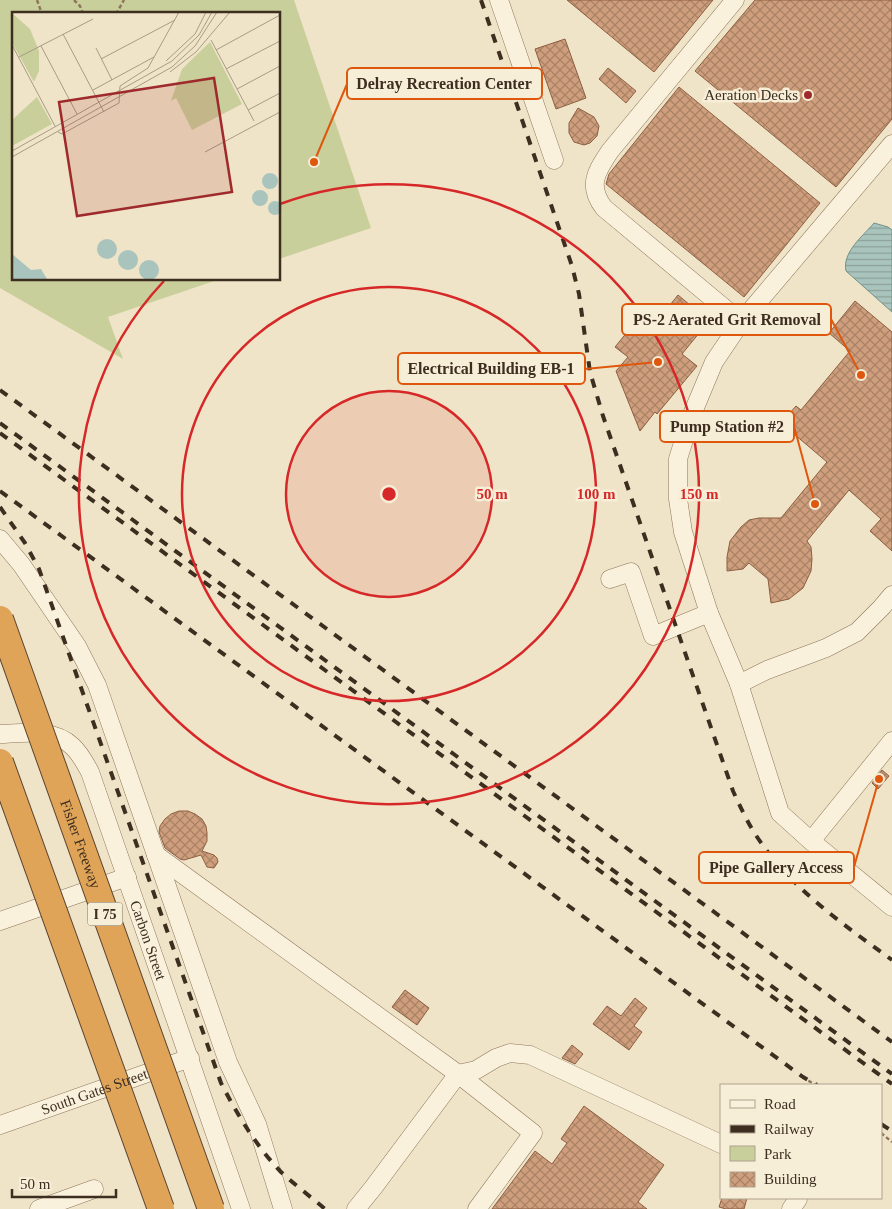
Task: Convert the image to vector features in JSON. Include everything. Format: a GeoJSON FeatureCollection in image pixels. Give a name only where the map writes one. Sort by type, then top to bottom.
{"type":"FeatureCollection","features":[{"type":"Feature","properties":{"kind":"highway","name":"Fisher Freeway"},"geometry":{"type":"LineString","coordinates":[[0,619],[211,1209]]}},
{"type":"Feature","properties":{"kind":"highway"},"geometry":{"type":"LineString","coordinates":[[0,762],[161,1209]]}},
{"type":"Feature","properties":{"kind":"street"},"geometry":{"type":"LineString","coordinates":[[499,0],[554,160]]}},
{"type":"Feature","properties":{"kind":"street"},"geometry":{"type":"LineString","coordinates":[[735,0],[610,151],[598,169],[594,185],[596,194],[604,208],[741,322]]}},
{"type":"Feature","properties":{"kind":"street"},"geometry":{"type":"LineString","coordinates":[[892,144],[741,322],[714,362],[691,417],[678,459],[678,499],[683,532],[709,613],[739,684],[780,813],[811,841],[892,907]]}},
{"type":"Feature","properties":{"kind":"street"},"geometry":{"type":"LineString","coordinates":[[0,539],[21,564],[77,646],[97,684],[228,1062],[257,1124],[284,1209]]}},
{"type":"Feature","properties":{"kind":"street"},"geometry":{"type":"LineString","coordinates":[[610,580],[631,572],[652,636],[709,613]]}},
{"type":"Feature","properties":{"kind":"street"},"geometry":{"type":"LineString","coordinates":[[739,684],[767,670],[826,648],[857,632],[892,595]]}},
{"type":"Feature","properties":{"kind":"street","name":"Carbon Street"},"geometry":{"type":"LineString","coordinates":[[0,734],[30,732],[61,738],[80,755],[90,772],[241,1209]]}},
{"type":"Feature","properties":{"kind":"street"},"geometry":{"type":"LineString","coordinates":[[811,841],[892,741]]}},
{"type":"Feature","properties":{"kind":"street"},"geometry":{"type":"LineString","coordinates":[[156,855],[458,1074],[533,1133],[477,1209]]}},
{"type":"Feature","properties":{"kind":"street"},"geometry":{"type":"LineString","coordinates":[[0,921],[127,877]]}},
{"type":"Feature","properties":{"kind":"street"},"geometry":{"type":"LineString","coordinates":[[357,1209],[458,1074],[476,1070],[496,1058],[510,1053],[530,1054],[720,1144]]}},
{"type":"Feature","properties":{"kind":"street","name":"South Gates Street"},"geometry":{"type":"LineString","coordinates":[[0,1124],[190,1058]]}},
{"type":"Feature","properties":{"kind":"street"},"geometry":{"type":"LineString","coordinates":[[39,1209],[94,1189]]}},
{"type":"Feature","properties":{"kind":"path"},"geometry":{"type":"LineString","coordinates":[[37,0],[41,12]]}},
{"type":"Feature","properties":{"kind":"path"},"geometry":{"type":"LineString","coordinates":[[74,0],[80,6],[82,12]]}},
{"type":"Feature","properties":{"kind":"path"},"geometry":{"type":"LineString","coordinates":[[117,12],[124,0]]}},
{"type":"Feature","properties":{"kind":"path"},"geometry":{"type":"LineString","coordinates":[[803,1077],[814,1084]]}},
{"type":"Feature","properties":{"kind":"path"},"geometry":{"type":"LineString","coordinates":[[882,1134],[892,1142]]}},
{"type":"Feature","properties":{"kind":"green space"},"geometry":{"type":"Polygon","coordinates":[[[0,0],[294,0],[371,228],[280,259],[280,12],[12,12],[12,280],[217,280],[108,317],[123,359],[0,288],[0,0]]]}},
{"type":"Feature","properties":{"kind":"water"},"geometry":{"type":"Polygon","coordinates":[[[874,223],[892,230],[892,312],[846,271],[847,257],[850,251],[874,223]]]}},
{"type":"Feature","properties":{"kind":"building"},"geometry":{"type":"Polygon","coordinates":[[[567,0],[713,0],[654,72],[567,0]]]}},
{"type":"Feature","properties":{"kind":"building","name":"Aeration Decks"},"geometry":{"type":"Polygon","coordinates":[[[755,0],[892,0],[892,119],[836,187],[695,71],[755,0]]]}},
{"type":"Feature","properties":{"kind":"building"},"geometry":{"type":"Polygon","coordinates":[[[565,39],[586,98],[556,109],[535,49],[565,39]]]}},
{"type":"Feature","properties":{"kind":"building"},"geometry":{"type":"Polygon","coordinates":[[[608,68],[636,91],[626,103],[599,79],[608,68]]]}},
{"type":"Feature","properties":{"kind":"building","name":"Aeration Decks"},"geometry":{"type":"Polygon","coordinates":[[[679,87],[820,203],[744,297],[606,184],[609,174],[679,87]]]}},
{"type":"Feature","properties":{"kind":"building"},"geometry":{"type":"Polygon","coordinates":[[[578,108],[594,117],[599,126],[597,136],[590,143],[584,145],[574,142],[569,133],[569,123],[578,108]]]}},
{"type":"Feature","properties":{"kind":"building"},"geometry":{"type":"Polygon","coordinates":[[[678,295],[709,321],[682,354],[697,366],[657,414],[655,412],[640,431],[616,371],[628,357],[615,347],[637,320],[650,330],[678,295]]]}},
{"type":"Feature","properties":{"kind":"building"},"geometry":{"type":"Polygon","coordinates":[[[855,301],[892,332],[892,551],[870,531],[881,519],[849,490],[807,541],[811,547],[811,571],[803,588],[789,599],[771,603],[768,579],[749,563],[743,569],[727,571],[730,541],[749,520],[781,518],[827,462],[781,423],[796,406],[801,410],[850,351],[829,333],[855,301]]]}},
{"type":"Feature","properties":{"kind":"building"},"geometry":{"type":"Polygon","coordinates":[[[882,770],[889,776],[878,789],[872,783],[882,770]]]}},
{"type":"Feature","properties":{"kind":"building"},"geometry":{"type":"Polygon","coordinates":[[[179,811],[188,811],[202,819],[206,826],[207,841],[202,851],[217,858],[218,862],[214,868],[207,867],[201,855],[184,860],[165,848],[159,832],[160,826],[171,814],[179,811]]]}},
{"type":"Feature","properties":{"kind":"building"},"geometry":{"type":"Polygon","coordinates":[[[405,990],[429,1008],[417,1025],[392,1007],[405,990]]]}},
{"type":"Feature","properties":{"kind":"building"},"geometry":{"type":"Polygon","coordinates":[[[635,998],[647,1008],[634,1026],[642,1032],[629,1050],[593,1024],[607,1006],[621,1016],[635,998]]]}},
{"type":"Feature","properties":{"kind":"building"},"geometry":{"type":"Polygon","coordinates":[[[572,1045],[583,1054],[575,1064],[562,1058],[572,1045]]]}},
{"type":"Feature","properties":{"kind":"building"},"geometry":{"type":"Polygon","coordinates":[[[584,1106],[664,1165],[638,1202],[647,1209],[492,1209],[535,1151],[552,1164],[567,1143],[561,1139],[584,1106]]]}},
{"type":"Feature","properties":{"kind":"building"},"geometry":{"type":"Polygon","coordinates":[[[722,1199],[747,1199],[744,1209],[719,1207],[722,1199]]]}},
{"type":"Feature","properties":{"kind":"railway"},"geometry":{"type":"LineString","coordinates":[[481,0],[572,266],[579,294],[590,372],[603,416],[733,791],[752,829],[781,868],[834,917],[892,960]]}},
{"type":"Feature","properties":{"kind":"railway"},"geometry":{"type":"LineString","coordinates":[[0,390],[892,1042]]}},
{"type":"Feature","properties":{"kind":"railway"},"geometry":{"type":"LineString","coordinates":[[0,423],[892,1074]]}},
{"type":"Feature","properties":{"kind":"railway"},"geometry":{"type":"LineString","coordinates":[[0,433],[892,1084]]}},
{"type":"Feature","properties":{"kind":"railway"},"geometry":{"type":"LineString","coordinates":[[0,491],[803,1077],[815,1084]]}},
{"type":"Feature","properties":{"kind":"railway"},"geometry":{"type":"LineString","coordinates":[[0,507],[25,543],[39,569],[221,1083],[248,1129],[272,1162],[286,1177],[325,1209]]}},
{"type":"Feature","properties":{"kind":"railway"},"geometry":{"type":"LineString","coordinates":[[882,1125],[892,1131]]}},
{"type":"Feature","properties":{"kind":"place","name":"Aeration Decks"},"geometry":{"type":"Point","coordinates":[808,95]}},
{"type":"Feature","properties":{"kind":"place","name":"Delray Recreation Center"},"geometry":{"type":"Point","coordinates":[314,162]}},
{"type":"Feature","properties":{"kind":"place","name":"Electrical Building EB-1"},"geometry":{"type":"Point","coordinates":[658,362]}},
{"type":"Feature","properties":{"kind":"place","name":"PS-2 Aerated Grit Removal"},"geometry":{"type":"Point","coordinates":[861,375]}},
{"type":"Feature","properties":{"kind":"place","name":"Pump Station #2"},"geometry":{"type":"Point","coordinates":[815,504]}},
{"type":"Feature","properties":{"kind":"place","name":"Pipe Gallery Access"},"geometry":{"type":"Point","coordinates":[879,779]}}]}
